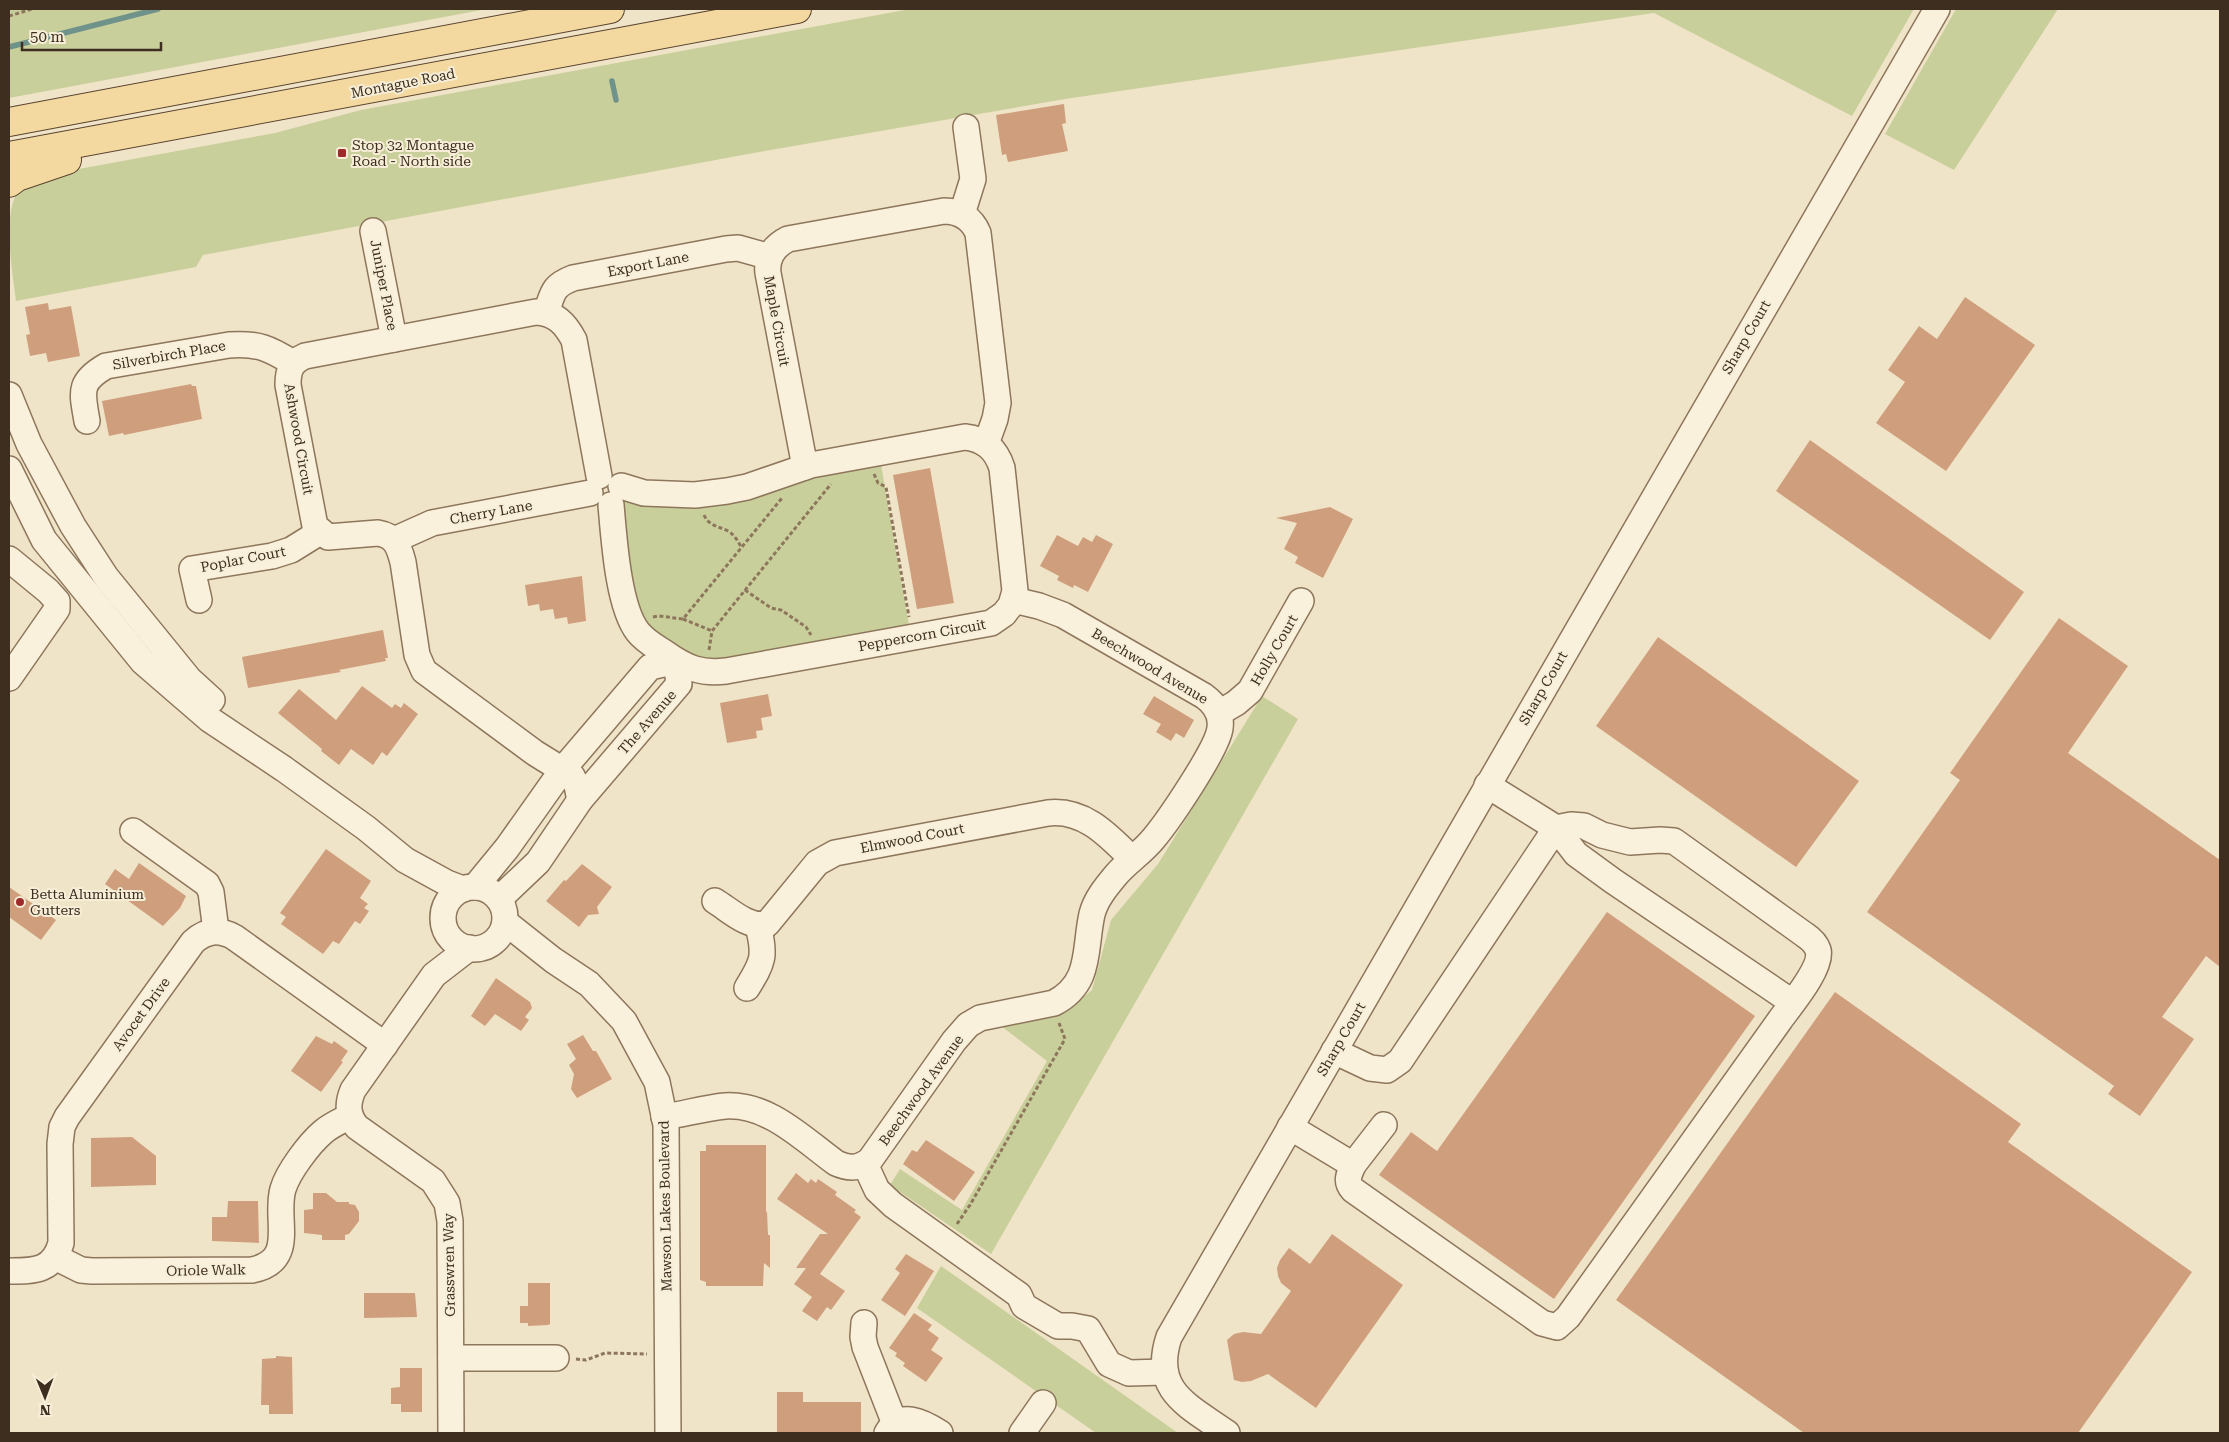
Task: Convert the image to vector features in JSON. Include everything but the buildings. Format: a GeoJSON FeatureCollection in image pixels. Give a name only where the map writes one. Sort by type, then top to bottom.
{"type":"FeatureCollection","features":[{"type":"Feature","properties":{"kind":"main road"},"geometry":{"type":"LineString","coordinates":[[16,122],[610,9]]}},
{"type":"Feature","properties":{"kind":"main road","name":"Montague Road"},"geometry":{"type":"LineString","coordinates":[[9,156],[798,9]]}},
{"type":"Feature","properties":{"kind":"main road"},"geometry":{"type":"LineString","coordinates":[[9,183],[17,177],[168,127]]}},
{"type":"Feature","properties":{"kind":"street","name":"Sharp Court"},"geometry":{"type":"LineString","coordinates":[[1164,1372],[1164,1352],[1168,1337],[1937,9]]}},
{"type":"Feature","properties":{"kind":"street"},"geometry":{"type":"LineString","coordinates":[[966,127],[973,179],[962,214],[970,220],[978,233],[998,403],[995,419],[986,444]]}},
{"type":"Feature","properties":{"kind":"street","name":"Maple Circuit"},"geometry":{"type":"LineString","coordinates":[[805,467],[768,273],[770,257],[776,247],[788,239],[944,211],[962,214]]}},
{"type":"Feature","properties":{"kind":"street","name":"Juniper Place"},"geometry":{"type":"LineString","coordinates":[[373,231],[394,339]]}},
{"type":"Feature","properties":{"kind":"street","name":"Export Lane"},"geometry":{"type":"LineString","coordinates":[[546,312],[554,288],[560,283],[573,278],[726,248],[738,248],[770,257]]}},
{"type":"Feature","properties":{"kind":"street","name":"Ashwood Circuit"},"geometry":{"type":"LineString","coordinates":[[320,532],[315,526],[288,385],[288,374],[293,363],[305,356],[536,312],[546,312]]}},
{"type":"Feature","properties":{"kind":"street"},"geometry":{"type":"LineString","coordinates":[[546,312],[558,318],[567,326],[574,340],[605,490],[644,493],[709,493],[747,486],[805,467],[965,437],[974,438],[986,444],[996,454],[1002,468],[1015,580],[1013,600]]}},
{"type":"Feature","properties":{"kind":"street","name":"Silverbirch Place"},"geometry":{"type":"LineString","coordinates":[[86,421],[83,396],[85,384],[92,374],[106,366],[247,343],[260,345],[272,350],[293,363]]}},
{"type":"Feature","properties":{"kind":"street"},"geometry":{"type":"LineString","coordinates":[[9,394],[19,447],[106,577],[189,679],[284,769]]}},
{"type":"Feature","properties":{"kind":"street"},"geometry":{"type":"LineString","coordinates":[[9,468],[44,540],[143,662],[209,719],[284,769],[366,828],[405,860],[447,883],[491,892],[502,910],[501,934],[434,975]]}},
{"type":"Feature","properties":{"kind":"street","name":"Cherry Lane"},"geometry":{"type":"LineString","coordinates":[[394,540],[432,523],[605,490]]}},
{"type":"Feature","properties":{"kind":"street","name":"Peppercorn Circuit"},"geometry":{"type":"LineString","coordinates":[[605,490],[625,605],[634,626],[642,636],[676,661],[689,668],[709,672],[991,623],[1004,614],[1013,600]]}},
{"type":"Feature","properties":{"kind":"street"},"geometry":{"type":"LineString","coordinates":[[320,532],[328,537],[338,538],[378,533],[387,535],[394,540],[399,548],[403,562],[417,655],[424,671],[535,753],[572,776],[577,786],[580,800]]}},
{"type":"Feature","properties":{"kind":"street","name":"Poplar Court"},"geometry":{"type":"LineString","coordinates":[[199,600],[192,569],[272,556],[291,550],[320,532]]}},
{"type":"Feature","properties":{"kind":"street"},"geometry":{"type":"LineString","coordinates":[[9,559],[48,591],[56,601],[58,609],[9,678]]}},
{"type":"Feature","properties":{"kind":"street","name":"Beechwood Avenue"},"geometry":{"type":"LineString","coordinates":[[865,1164],[874,1155],[954,1042],[972,1022],[980,1018],[1047,1005],[1064,998],[1073,989],[1083,970],[1092,913],[1099,897],[1117,874],[1153,839],[1194,780],[1218,736],[1220,724],[1218,713],[1210,700],[1204,696],[1062,615],[1039,606],[1013,600]]}},
{"type":"Feature","properties":{"kind":"street","name":"Holly Court"},"geometry":{"type":"LineString","coordinates":[[1218,713],[1236,703],[1250,691],[1301,601]]}},
{"type":"Feature","properties":{"kind":"street"},"geometry":{"type":"LineString","coordinates":[[350,1116],[348,1106],[353,1090],[434,975],[446,926],[445,906],[450,898],[469,888],[502,854],[563,770],[650,667],[676,661]]}},
{"type":"Feature","properties":{"kind":"street","name":"The Avenue"},"geometry":{"type":"LineString","coordinates":[[502,910],[538,862],[580,800],[679,684],[676,661]]}},
{"type":"Feature","properties":{"kind":"street"},"geometry":{"type":"LineString","coordinates":[[1487,784],[1556,828],[1576,854],[1612,882],[1792,1002]]}},
{"type":"Feature","properties":{"kind":"street","name":"Elmwood Court"},"geometry":{"type":"LineString","coordinates":[[758,926],[768,924],[773,920],[817,863],[835,853],[1048,813],[1063,812],[1078,815],[1108,834],[1132,859]]}},
{"type":"Feature","properties":{"kind":"street"},"geometry":{"type":"LineString","coordinates":[[1334,1051],[1370,1068],[1387,1070],[1400,1061],[1556,828],[1571,825],[1584,826],[1602,835],[1630,842],[1674,841],[1806,935],[1818,951],[1818,962],[1792,1002],[1568,1317],[1557,1327],[1550,1327],[1542,1323],[1348,1185],[1348,1178],[1354,1165],[1384,1125]]}},
{"type":"Feature","properties":{"kind":"street"},"geometry":{"type":"LineString","coordinates":[[133,831],[207,884],[211,892],[216,931],[234,937],[385,1045]]}},
{"type":"Feature","properties":{"kind":"street"},"geometry":{"type":"LineString","coordinates":[[405,860],[425,885],[446,926],[458,944],[479,946]]}},
{"type":"Feature","properties":{"kind":"street"},"geometry":{"type":"LineString","coordinates":[[715,900],[749,923],[758,926],[764,957],[761,966],[747,988]]}},
{"type":"Feature","properties":{"kind":"street","name":"Mawson Lakes Boulevard"},"geometry":{"type":"LineString","coordinates":[[502,910],[553,960],[588,984],[624,1021],[657,1082],[664,1117],[667,1178],[668,1433]]}},
{"type":"Feature","properties":{"kind":"street","name":"Avocet Drive"},"geometry":{"type":"LineString","coordinates":[[55,1257],[61,1243],[60,1144],[62,1127],[67,1117],[193,942],[206,933],[216,931]]}},
{"type":"Feature","properties":{"kind":"street","name":"Mawson Lakes Boulevard"},"geometry":{"type":"LineString","coordinates":[[479,946],[553,960]]}},
{"type":"Feature","properties":{"kind":"street"},"geometry":{"type":"LineString","coordinates":[[664,1117],[724,1106],[751,1109],[774,1118],[836,1163],[851,1168],[865,1164],[877,1190],[893,1205],[1019,1295],[1024,1306],[1058,1326],[1088,1329],[1109,1364],[1129,1373],[1164,1372],[1167,1382],[1179,1399],[1227,1433]]}},
{"type":"Feature","properties":{"kind":"street","name":"Oriole Walk"},"geometry":{"type":"LineString","coordinates":[[55,1257],[81,1270],[92,1271],[252,1270],[266,1266],[273,1260],[280,1249],[281,1200],[287,1178],[317,1138],[332,1126],[350,1116]]}},
{"type":"Feature","properties":{"kind":"street","name":"Grasswren Way"},"geometry":{"type":"LineString","coordinates":[[350,1116],[357,1127],[432,1180],[447,1202],[450,1221],[451,1433]]}},
{"type":"Feature","properties":{"kind":"street"},"geometry":{"type":"LineString","coordinates":[[1290,1127],[1354,1165]]}},
{"type":"Feature","properties":{"kind":"street"},"geometry":{"type":"LineString","coordinates":[[9,1271],[33,1271],[45,1266],[55,1257]]}},
{"type":"Feature","properties":{"kind":"street"},"geometry":{"type":"LineString","coordinates":[[864,1323],[863,1337],[869,1361],[891,1428],[910,1419],[919,1420],[940,1433]]}},
{"type":"Feature","properties":{"kind":"street"},"geometry":{"type":"LineString","coordinates":[[451,1358],[556,1358]]}},
{"type":"Feature","properties":{"kind":"street"},"geometry":{"type":"LineString","coordinates":[[1022,1433],[1043,1403]]}},
{"type":"Feature","properties":{"kind":"path"},"geometry":{"type":"LineString","coordinates":[[9,16],[32,9]]}},
{"type":"Feature","properties":{"kind":"path"},"geometry":{"type":"LineString","coordinates":[[892,450],[885,460],[872,467],[878,483],[886,487],[909,616],[915,622]]}},
{"type":"Feature","properties":{"kind":"path"},"geometry":{"type":"LineString","coordinates":[[709,672],[708,653],[712,631],[832,482]]}},
{"type":"Feature","properties":{"kind":"path"},"geometry":{"type":"LineString","coordinates":[[683,618],[784,496]]}},
{"type":"Feature","properties":{"kind":"path"},"geometry":{"type":"LineString","coordinates":[[703,511],[704,518],[711,525],[734,536],[742,548]]}},
{"type":"Feature","properties":{"kind":"path"},"geometry":{"type":"LineString","coordinates":[[745,590],[766,606],[781,610],[806,627],[813,636],[816,654]]}},
{"type":"Feature","properties":{"kind":"path"},"geometry":{"type":"LineString","coordinates":[[634,626],[659,616],[683,618],[712,631]]}},
{"type":"Feature","properties":{"kind":"path"},"geometry":{"type":"LineString","coordinates":[[953,1229],[970,1205],[1065,1039],[1056,1015]]}},
{"type":"Feature","properties":{"kind":"path"},"geometry":{"type":"LineString","coordinates":[[556,1358],[586,1360],[605,1353],[668,1354]]}},
{"type":"Feature","properties":{"kind":"green space"},"geometry":{"type":"Polygon","coordinates":[[[9,9],[487,9],[9,98],[9,9]]]}},
{"type":"Feature","properties":{"kind":"green space"},"geometry":{"type":"Polygon","coordinates":[[[910,9],[1914,9],[1852,116],[1654,13],[1065,99],[748,154],[203,255],[196,267],[16,301],[10,241],[11,209],[15,196],[22,187],[46,175],[275,133],[361,110],[910,9]]]}},
{"type":"Feature","properties":{"kind":"green space"},"geometry":{"type":"Polygon","coordinates":[[[1956,9],[2058,9],[1954,170],[1885,134],[1956,9]]]}},
{"type":"Feature","properties":{"kind":"green space"},"geometry":{"type":"Polygon","coordinates":[[[879,453],[911,637],[726,671],[642,636],[616,502],[619,497],[879,453]]]}},
{"type":"Feature","properties":{"kind":"green space"},"geometry":{"type":"Polygon","coordinates":[[[1262,696],[1298,719],[991,1254],[890,1185],[900,1169],[962,1210],[1047,1061],[1001,1026],[1064,1013],[1092,990],[1111,920],[1158,864],[1262,696]]]}},
{"type":"Feature","properties":{"kind":"green space"},"geometry":{"type":"Polygon","coordinates":[[[941,1266],[1178,1433],[1096,1433],[917,1308],[941,1266]]]}},
{"type":"Feature","properties":{"kind":"waterway"},"geometry":{"type":"LineString","coordinates":[[9,47],[158,9]]}},
{"type":"Feature","properties":{"kind":"waterway"},"geometry":{"type":"LineString","coordinates":[[612,81],[616,100]]}},
{"type":"Feature","properties":{"kind":"place","name":"Stop 32 Montague Road - North side"},"geometry":{"type":"Point","coordinates":[342,153]}},
{"type":"Feature","properties":{"kind":"place","name":"Betta Aluminium Gutters"},"geometry":{"type":"Point","coordinates":[20,902]}}]}
